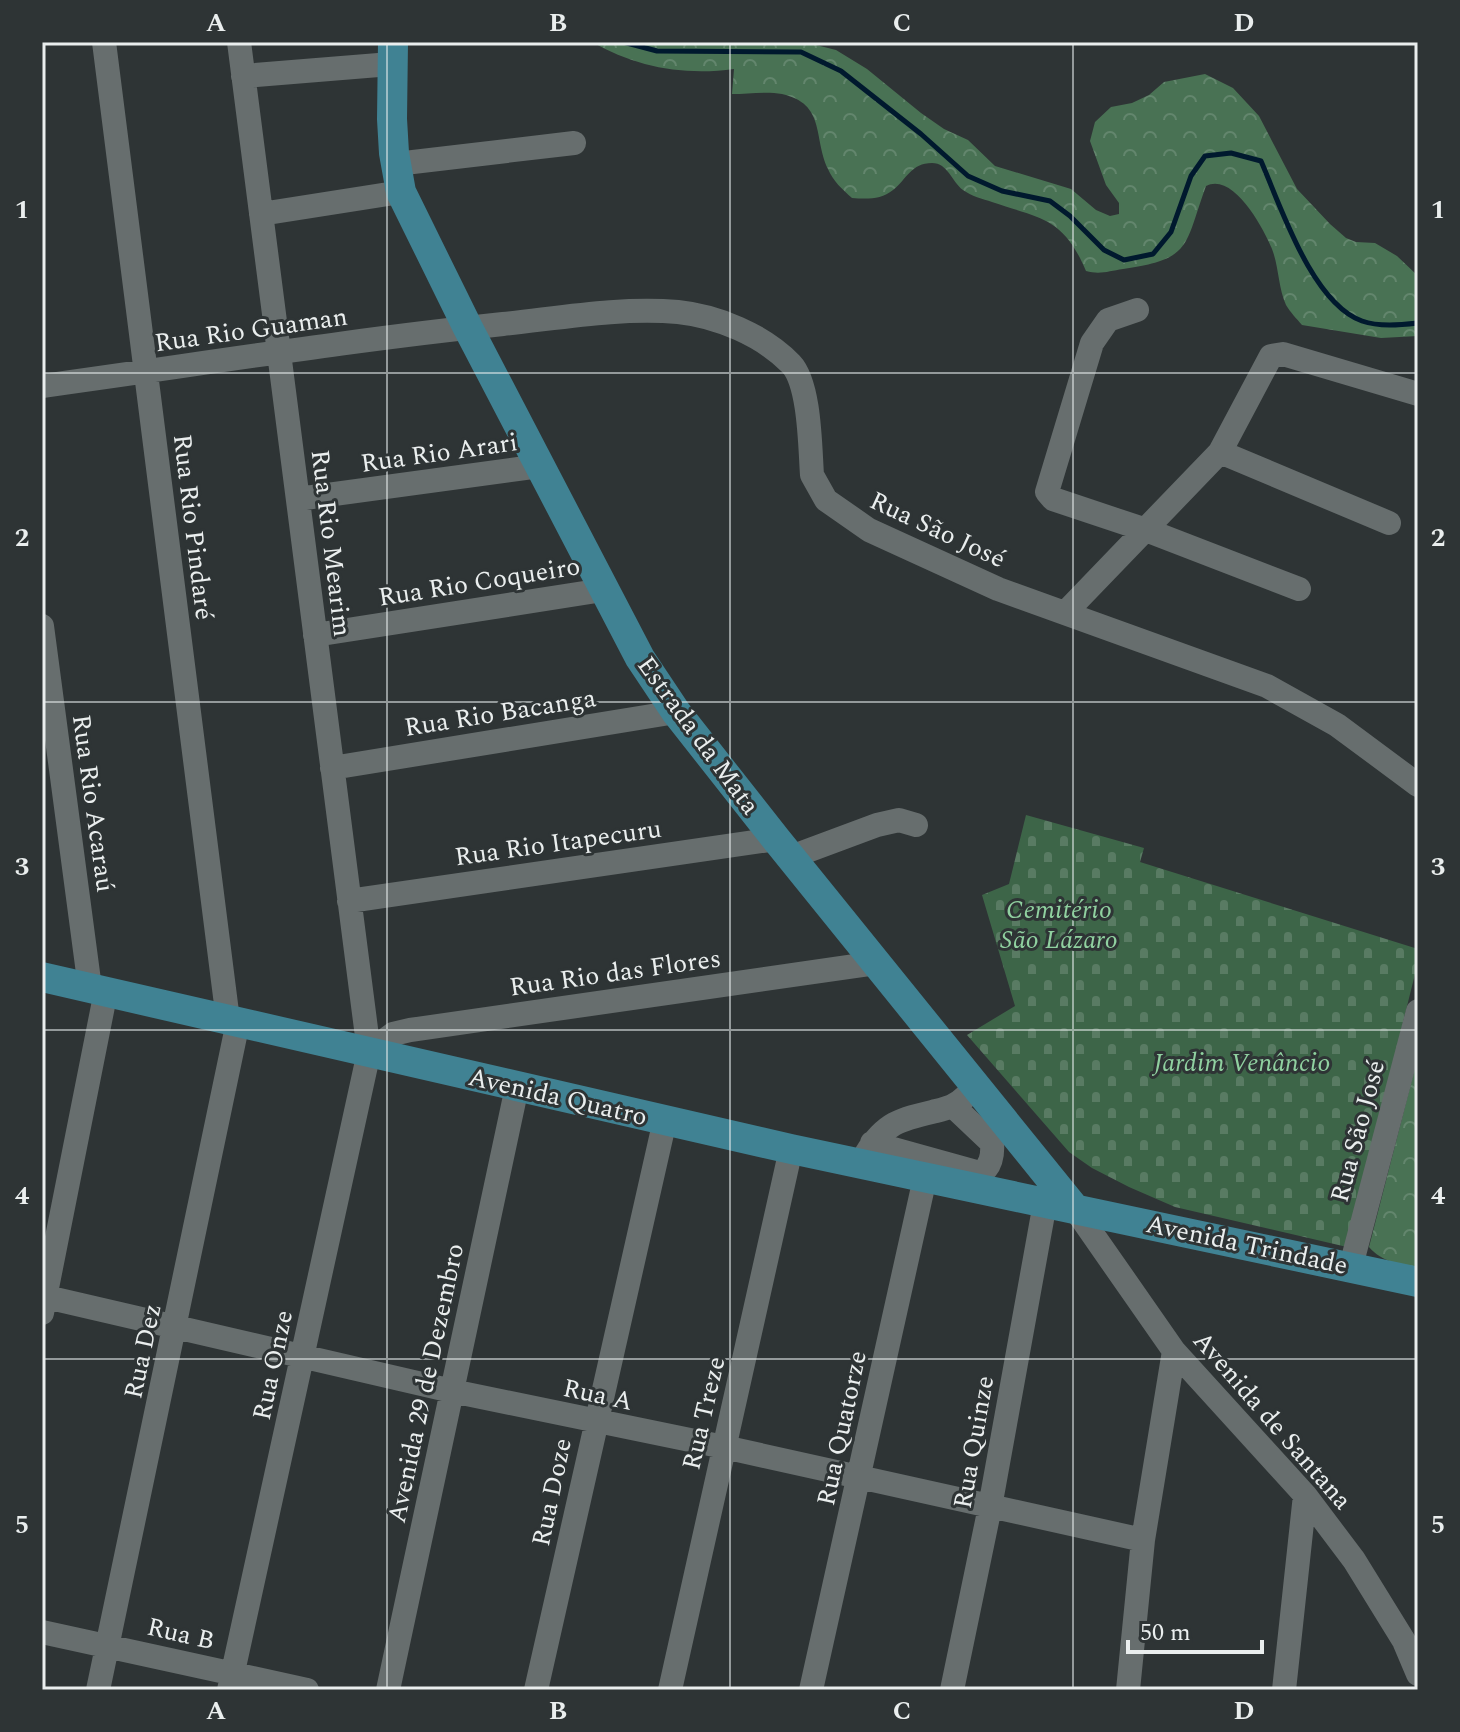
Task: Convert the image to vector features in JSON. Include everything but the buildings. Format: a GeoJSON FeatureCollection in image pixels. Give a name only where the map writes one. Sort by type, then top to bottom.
{"type":"FeatureCollection","features":[{"type":"Feature","properties":{"kind":"main road","name":"Estrada da Mata"},"geometry":{"type":"LineString","coordinates":[[392,53],[399,178],[468,328],[640,658],[676,712],[876,963],[964,1097],[1075,1209]]}},
{"type":"Feature","properties":{"kind":"main road","name":"Avenida Quatro"},"geometry":{"type":"LineString","coordinates":[[42,977],[791,1149],[867,1154],[925,1178],[1075,1209]]}},
{"type":"Feature","properties":{"kind":"main road","name":"Avenida Trindade"},"geometry":{"type":"LineString","coordinates":[[1075,1209],[1418,1282]]}},
{"type":"Feature","properties":{"kind":"street","name":"Rua Rio Pindaré"},"geometry":{"type":"LineString","coordinates":[[104,42],[233,1021]]}},
{"type":"Feature","properties":{"kind":"street","name":"Rua Rio Mearim"},"geometry":{"type":"LineString","coordinates":[[239,42],[369,1052]]}},
{"type":"Feature","properties":{"kind":"street","name":"Estrada da Mata"},"geometry":{"type":"LineString","coordinates":[[243,76],[392,53]]}},
{"type":"Feature","properties":{"kind":"street"},"geometry":{"type":"LineString","coordinates":[[261,214],[399,178],[574,143]]}},
{"type":"Feature","properties":{"kind":"street","name":"Rua São José"},"geometry":{"type":"LineString","coordinates":[[468,328],[641,310],[679,312],[714,319],[739,330],[769,346],[794,366],[801,383],[812,475],[826,500],[869,530],[998,589],[1238,675],[1287,696],[1337,725],[1418,785]]}},
{"type":"Feature","properties":{"kind":"street"},"geometry":{"type":"LineString","coordinates":[[1137,310],[1108,320],[1092,343],[1047,492],[1053,499],[1146,530],[1299,589]]}},
{"type":"Feature","properties":{"kind":"street","name":"Rua Rio Guaman"},"geometry":{"type":"LineString","coordinates":[[42,386],[468,328]]}},
{"type":"Feature","properties":{"kind":"street"},"geometry":{"type":"LineString","coordinates":[[1065,613],[1220,452],[1267,359],[1276,354],[1418,394]]}},
{"type":"Feature","properties":{"kind":"street"},"geometry":{"type":"LineString","coordinates":[[1220,452],[1389,523]]}},
{"type":"Feature","properties":{"kind":"street","name":"Rua Rio Arari"},"geometry":{"type":"LineString","coordinates":[[298,499],[540,466]]}},
{"type":"Feature","properties":{"kind":"street","name":"Rua Rio Coqueiro"},"geometry":{"type":"LineString","coordinates":[[315,635],[603,590]]}},
{"type":"Feature","properties":{"kind":"street","name":"Rua Rio Acaraú"},"geometry":{"type":"LineString","coordinates":[[42,626],[98,990],[43,1302]]}},
{"type":"Feature","properties":{"kind":"street","name":"Rua Rio Bacanga"},"geometry":{"type":"LineString","coordinates":[[332,768],[676,712]]}},
{"type":"Feature","properties":{"kind":"street","name":"Rua Rio Itapecuru"},"geometry":{"type":"LineString","coordinates":[[349,901],[783,848],[899,820],[916,825]]}},
{"type":"Feature","properties":{"kind":"street","name":"Rua Rio das Flores"},"geometry":{"type":"LineString","coordinates":[[369,1052],[393,1034],[410,1030],[876,963]]}},
{"type":"Feature","properties":{"kind":"street","name":"Rua São José"},"geometry":{"type":"LineString","coordinates":[[1351,1266],[1418,1011]]}},
{"type":"Feature","properties":{"kind":"street","name":"Rua Dez"},"geometry":{"type":"LineString","coordinates":[[98,1690],[176,1328],[233,1021]]}},
{"type":"Feature","properties":{"kind":"street","name":"Rua Onze"},"geometry":{"type":"LineString","coordinates":[[230,1682],[369,1052]]}},
{"type":"Feature","properties":{"kind":"street","name":"Avenida 29 de Dezembro"},"geometry":{"type":"LineString","coordinates":[[388,1690],[517,1087]]}},
{"type":"Feature","properties":{"kind":"street"},"geometry":{"type":"LineString","coordinates":[[964,1097],[992,1143],[993,1150],[988,1166],[980,1173],[867,1154],[884,1128],[894,1122],[964,1097]]}},
{"type":"Feature","properties":{"kind":"street","name":"Rua Doze"},"geometry":{"type":"LineString","coordinates":[[536,1690],[665,1120]]}},
{"type":"Feature","properties":{"kind":"street","name":"Rua Treze"},"geometry":{"type":"LineString","coordinates":[[670,1690],[791,1149]]}},
{"type":"Feature","properties":{"kind":"street","name":"Rua Quatorze"},"geometry":{"type":"LineString","coordinates":[[811,1690],[925,1178]]}},
{"type":"Feature","properties":{"kind":"street","name":"Rua Quinze"},"geometry":{"type":"LineString","coordinates":[[952,1690],[990,1507],[1045,1203]]}},
{"type":"Feature","properties":{"kind":"street","name":"Avenida de Santana"},"geometry":{"type":"LineString","coordinates":[[1075,1209],[1174,1351],[1305,1495],[1354,1560],[1411,1639],[1418,1674]]}},
{"type":"Feature","properties":{"kind":"street","name":"Rua A"},"geometry":{"type":"LineString","coordinates":[[43,1302],[176,1328],[452,1391],[724,1447],[1143,1540]]}},
{"type":"Feature","properties":{"kind":"street"},"geometry":{"type":"LineString","coordinates":[[1128,1690],[1143,1540],[1174,1351]]}},
{"type":"Feature","properties":{"kind":"street"},"geometry":{"type":"LineString","coordinates":[[1284,1690],[1305,1495]]}},
{"type":"Feature","properties":{"kind":"street","name":"Rua B"},"geometry":{"type":"LineString","coordinates":[[42,1632],[107,1645],[230,1682],[307,1690]]}},
{"type":"Feature","properties":{"kind":"green space"},"geometry":{"type":"Polygon","coordinates":[[[592,42],[776,42],[812,44],[836,50],[867,69],[944,129],[968,140],[995,166],[1071,189],[1096,210],[1110,216],[1119,214],[1119,203],[1106,185],[1090,141],[1095,122],[1111,107],[1132,103],[1149,95],[1164,82],[1205,74],[1233,88],[1259,116],[1297,189],[1330,224],[1346,238],[1375,243],[1397,256],[1418,276],[1418,336],[1381,338],[1302,325],[1286,305],[1274,256],[1262,228],[1246,204],[1226,187],[1216,184],[1206,186],[1189,236],[1174,254],[1146,265],[1096,273],[1086,271],[1069,240],[1059,230],[1038,217],[966,192],[946,169],[937,164],[919,166],[884,196],[852,198],[830,173],[816,123],[806,105],[782,94],[732,94],[734,69],[697,71],[660,68],[625,58],[592,42]]]}},
{"type":"Feature","properties":{"kind":"green space","name":"Jardim Venâncio"},"geometry":{"type":"Polygon","coordinates":[[[1026,815],[1144,848],[1140,862],[1418,949],[1418,962],[1347,1247],[1175,1207],[1092,1168],[1069,1152],[967,1035],[1015,1006],[982,895],[1009,884],[1026,815]]]}},
{"type":"Feature","properties":{"kind":"green space"},"geometry":{"type":"Polygon","coordinates":[[[1418,1056],[1418,1268],[1385,1259],[1369,1247],[1418,1056]]]}},
{"type":"Feature","properties":{"kind":"waterway"},"geometry":{"type":"LineString","coordinates":[[623,42],[657,51],[801,52],[841,71],[921,134],[968,176],[1002,191],[1050,201],[1104,250],[1124,260],[1153,254],[1171,232],[1191,176],[1205,156],[1231,153],[1261,161],[1300,252],[1328,295],[1344,311],[1362,321],[1382,325],[1418,323]]}},
{"type":"Feature","properties":{"kind":"park label","name":"Cemitério São Lázaro"},"geometry":{"type":"Point","coordinates":[1059,924]}}]}
